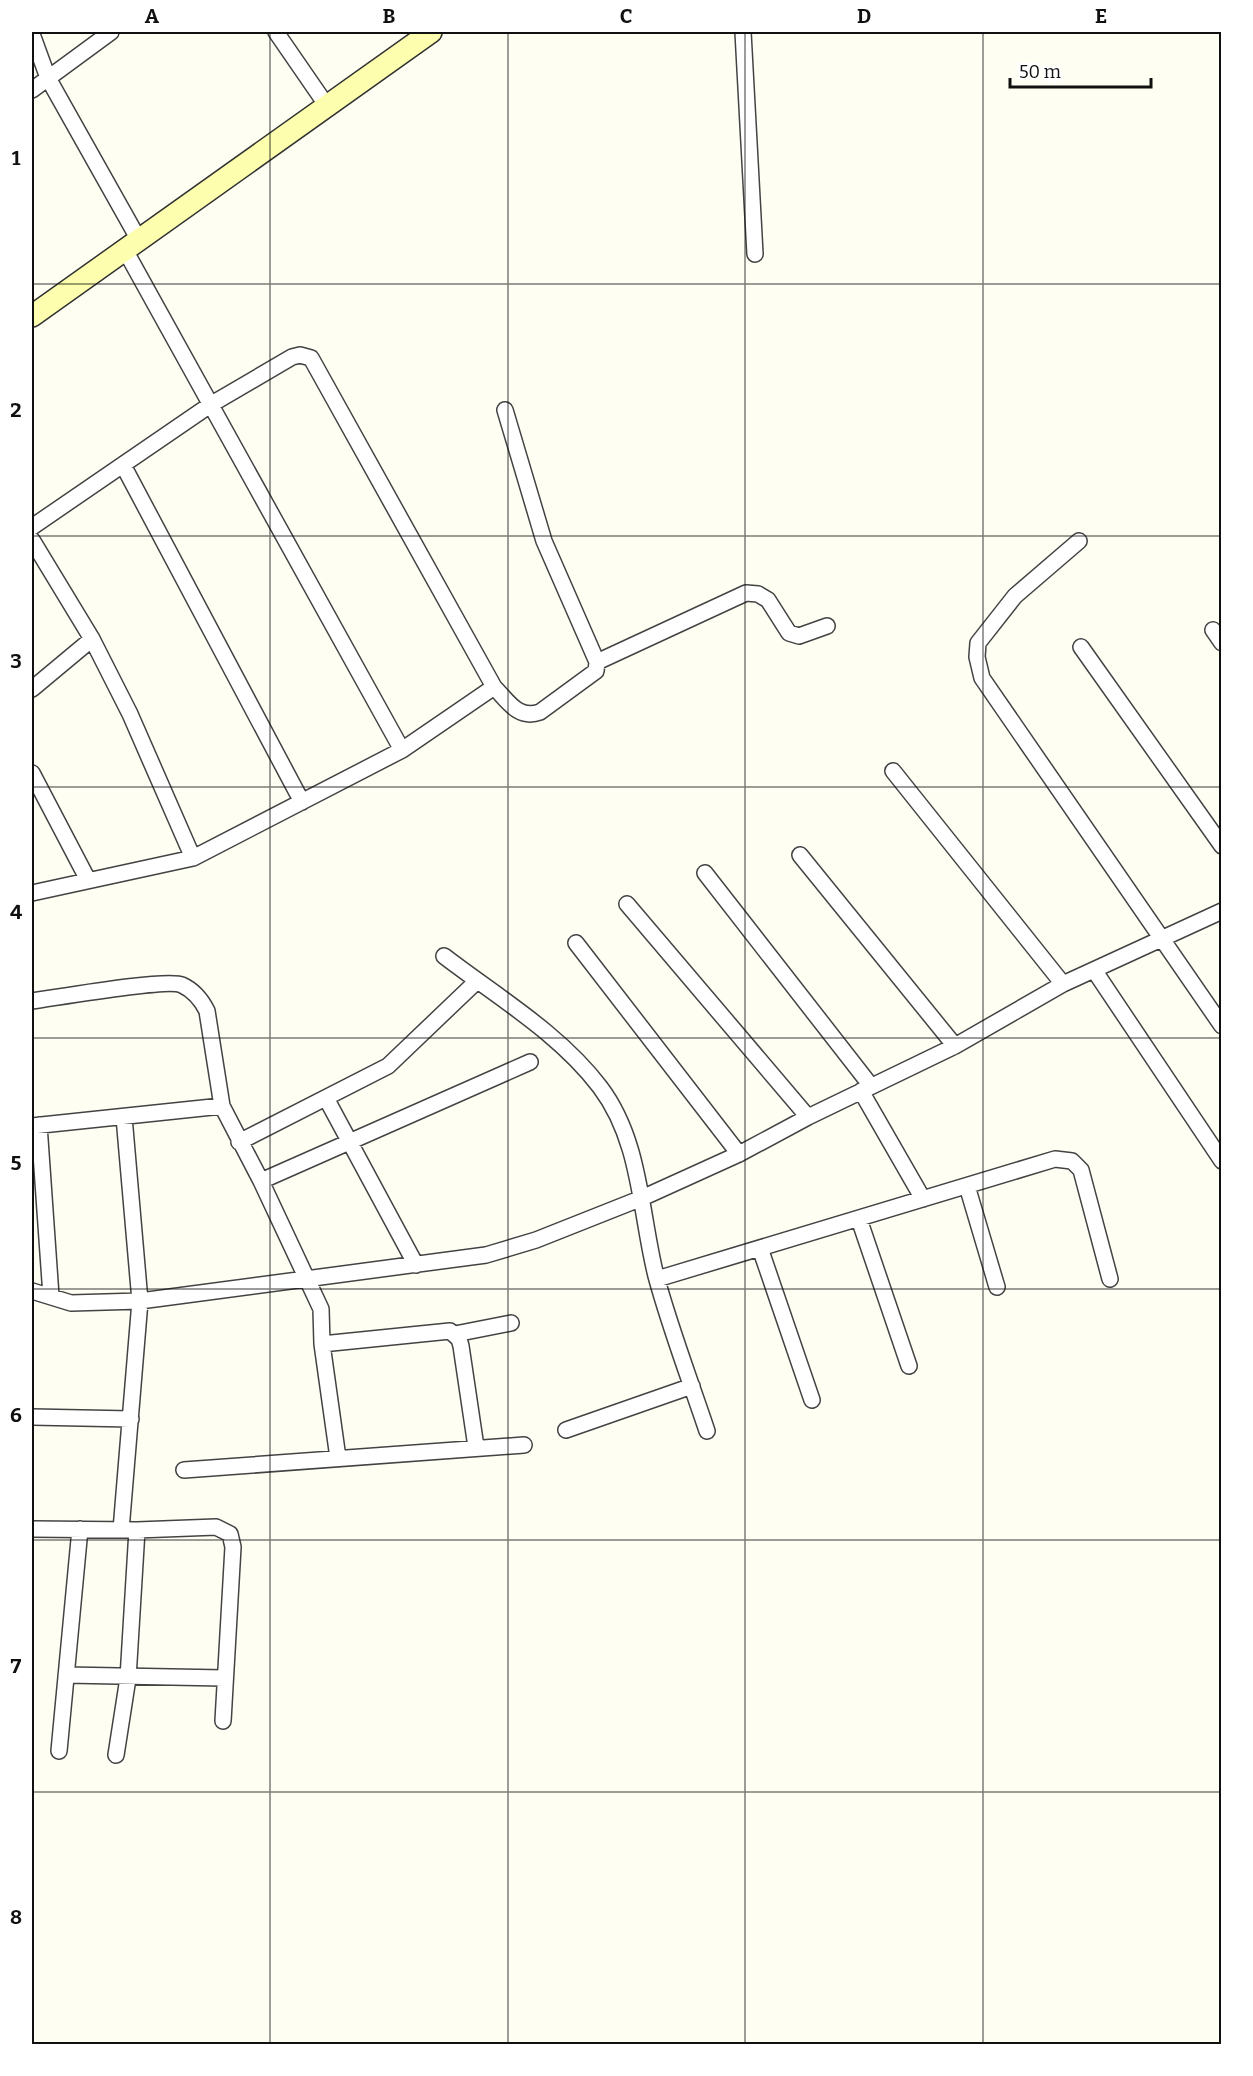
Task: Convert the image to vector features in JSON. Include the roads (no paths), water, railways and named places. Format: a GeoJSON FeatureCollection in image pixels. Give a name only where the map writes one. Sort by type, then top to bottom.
{"type":"FeatureCollection","features":[{"type":"Feature","properties":{"kind":"main road"},"geometry":{"type":"LineString","coordinates":[[32,316],[431,32]]}},
{"type":"Feature","properties":{"kind":"street"},"geometry":{"type":"LineString","coordinates":[[32,90],[111,32]]}},
{"type":"Feature","properties":{"kind":"street"},"geometry":{"type":"LineString","coordinates":[[276,32],[327,106]]}},
{"type":"Feature","properties":{"kind":"street"},"geometry":{"type":"LineString","coordinates":[[743,32],[755,254]]}},
{"type":"Feature","properties":{"kind":"street"},"geometry":{"type":"LineString","coordinates":[[32,34],[48,78],[210,405],[402,750]]}},
{"type":"Feature","properties":{"kind":"street"},"geometry":{"type":"LineString","coordinates":[[32,527],[210,405],[292,357],[300,355],[311,358],[494,687],[520,713],[530,715],[540,712],[596,671],[597,662],[544,541],[505,410]]}},
{"type":"Feature","properties":{"kind":"street"},"geometry":{"type":"LineString","coordinates":[[123,465],[302,802]]}},
{"type":"Feature","properties":{"kind":"street"},"geometry":{"type":"LineString","coordinates":[[32,540],[92,639],[129,714],[193,858]]}},
{"type":"Feature","properties":{"kind":"street"},"geometry":{"type":"LineString","coordinates":[[1079,541],[1016,596],[978,643],[976,657],[982,678],[1221,1026]]}},
{"type":"Feature","properties":{"kind":"street"},"geometry":{"type":"LineString","coordinates":[[597,662],[746,593],[758,594],[768,600],[789,633],[799,636],[827,626]]}},
{"type":"Feature","properties":{"kind":"street"},"geometry":{"type":"LineString","coordinates":[[1213,630],[1221,643]]}},
{"type":"Feature","properties":{"kind":"street"},"geometry":{"type":"LineString","coordinates":[[32,688],[92,639]]}},
{"type":"Feature","properties":{"kind":"street"},"geometry":{"type":"LineString","coordinates":[[1081,646],[1221,846]]}},
{"type":"Feature","properties":{"kind":"street"},"geometry":{"type":"LineString","coordinates":[[32,893],[193,858],[402,750],[494,687]]}},
{"type":"Feature","properties":{"kind":"street"},"geometry":{"type":"LineString","coordinates":[[893,771],[1064,984]]}},
{"type":"Feature","properties":{"kind":"street"},"geometry":{"type":"LineString","coordinates":[[32,773],[88,880]]}},
{"type":"Feature","properties":{"kind":"street"},"geometry":{"type":"LineString","coordinates":[[800,855],[955,1046]]}},
{"type":"Feature","properties":{"kind":"street"},"geometry":{"type":"LineString","coordinates":[[705,873],[866,1089],[923,1199]]}},
{"type":"Feature","properties":{"kind":"street"},"geometry":{"type":"LineString","coordinates":[[627,904],[808,1117]]}},
{"type":"Feature","properties":{"kind":"street"},"geometry":{"type":"LineString","coordinates":[[32,1292],[71,1303],[140,1301],[486,1255],[536,1240],[642,1198],[739,1154],[808,1117],[955,1046],[1064,984],[1221,911]]}},
{"type":"Feature","properties":{"kind":"street"},"geometry":{"type":"LineString","coordinates":[[576,943],[739,1154]]}},
{"type":"Feature","properties":{"kind":"street"},"geometry":{"type":"LineString","coordinates":[[444,956],[574,1057],[600,1088],[616,1114],[631,1151],[657,1280],[707,1431]]}},
{"type":"Feature","properties":{"kind":"street"},"geometry":{"type":"LineString","coordinates":[[1094,970],[1221,1161]]}},
{"type":"Feature","properties":{"kind":"street"},"geometry":{"type":"LineString","coordinates":[[239,1142],[388,1066],[477,981]]}},
{"type":"Feature","properties":{"kind":"street"},"geometry":{"type":"LineString","coordinates":[[32,1001],[157,984],[182,984],[200,999],[207,1011],[222,1106],[261,1181],[321,1309],[322,1344],[338,1458]]}},
{"type":"Feature","properties":{"kind":"street"},"geometry":{"type":"LineString","coordinates":[[261,1181],[530,1062]]}},
{"type":"Feature","properties":{"kind":"street"},"geometry":{"type":"LineString","coordinates":[[326,1098],[416,1265]]}},
{"type":"Feature","properties":{"kind":"street"},"geometry":{"type":"LineString","coordinates":[[51,1296],[35,1125],[222,1106]]}},
{"type":"Feature","properties":{"kind":"street"},"geometry":{"type":"LineString","coordinates":[[121,1530],[140,1301],[124,1117]]}},
{"type":"Feature","properties":{"kind":"street"},"geometry":{"type":"LineString","coordinates":[[657,1280],[1055,1159],[1072,1161],[1081,1170],[1110,1279]]}},
{"type":"Feature","properties":{"kind":"street"},"geometry":{"type":"LineString","coordinates":[[967,1186],[997,1287]]}},
{"type":"Feature","properties":{"kind":"street"},"geometry":{"type":"LineString","coordinates":[[859,1219],[909,1366]]}},
{"type":"Feature","properties":{"kind":"street"},"geometry":{"type":"LineString","coordinates":[[760,1248],[812,1400]]}},
{"type":"Feature","properties":{"kind":"street"},"geometry":{"type":"LineString","coordinates":[[322,1344],[445,1330],[455,1334],[511,1323]]}},
{"type":"Feature","properties":{"kind":"street"},"geometry":{"type":"LineString","coordinates":[[455,1334],[461,1347],[476,1447]]}},
{"type":"Feature","properties":{"kind":"street"},"geometry":{"type":"LineString","coordinates":[[566,1430],[692,1386]]}},
{"type":"Feature","properties":{"kind":"street"},"geometry":{"type":"LineString","coordinates":[[32,1417],[131,1419]]}},
{"type":"Feature","properties":{"kind":"street"},"geometry":{"type":"LineString","coordinates":[[184,1470],[525,1444]]}},
{"type":"Feature","properties":{"kind":"street"},"geometry":{"type":"LineString","coordinates":[[32,1529],[137,1530],[216,1527],[230,1534],[233,1547],[222,1721]]}},
{"type":"Feature","properties":{"kind":"street"},"geometry":{"type":"LineString","coordinates":[[59,1751],[80,1529]]}},
{"type":"Feature","properties":{"kind":"street"},"geometry":{"type":"LineString","coordinates":[[116,1755],[128,1678],[137,1530]]}},
{"type":"Feature","properties":{"kind":"street"},"geometry":{"type":"LineString","coordinates":[[66,1675],[128,1678],[224,1678]]}}]}
